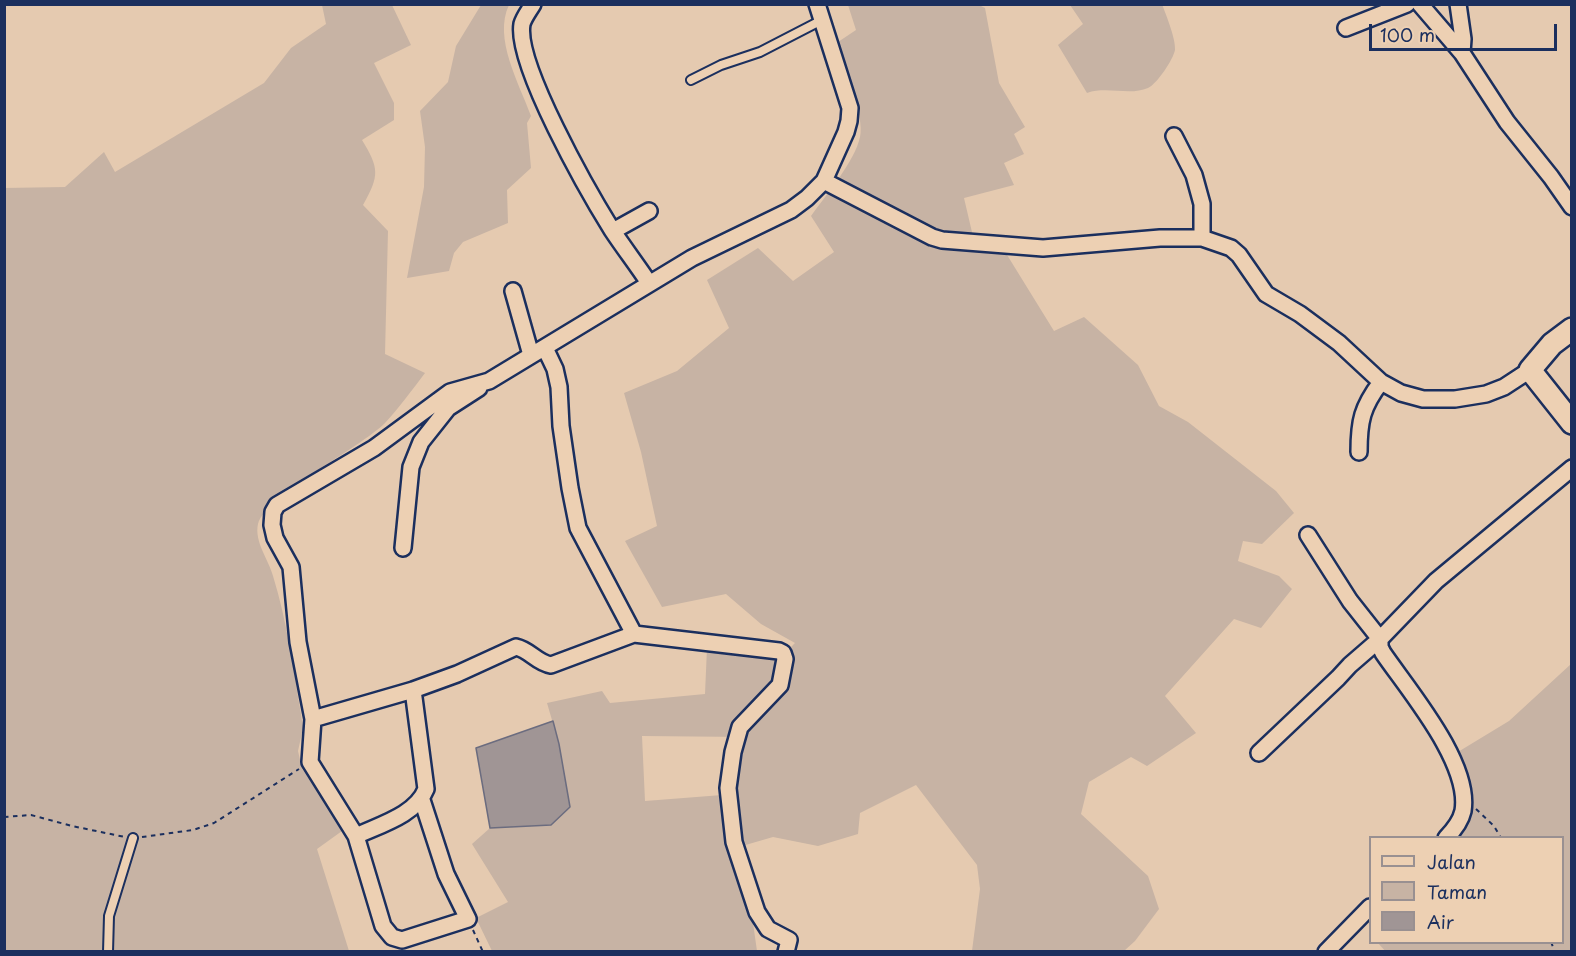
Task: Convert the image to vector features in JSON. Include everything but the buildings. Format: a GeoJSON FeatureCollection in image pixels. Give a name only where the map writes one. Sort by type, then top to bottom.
{"type":"FeatureCollection","features":[{"type":"Feature","properties":{"kind":"street"},"geometry":{"type":"LineString","coordinates":[[533,4],[522,25],[522,39],[526,58],[540,93],[571,156],[613,231],[649,283]]}},
{"type":"Feature","properties":{"kind":"street"},"geometry":{"type":"LineString","coordinates":[[403,548],[411,467],[421,442],[448,408],[692,258],[790,210],[807,198],[824,181],[846,132],[850,108],[817,4]]}},
{"type":"Feature","properties":{"kind":"street"},"geometry":{"type":"LineString","coordinates":[[1346,28],[1407,4]]}},
{"type":"Feature","properties":{"kind":"street"},"geometry":{"type":"LineString","coordinates":[[1420,4],[1462,53],[1507,122],[1572,207]]}},
{"type":"Feature","properties":{"kind":"street"},"geometry":{"type":"LineString","coordinates":[[1458,4],[1463,39],[1462,53]]}},
{"type":"Feature","properties":{"kind":"street"},"geometry":{"type":"LineString","coordinates":[[1173,136],[1194,175],[1202,204],[1202,238]]}},
{"type":"Feature","properties":{"kind":"street"},"geometry":{"type":"LineString","coordinates":[[824,181],[942,240],[1043,248],[1160,238],[1202,238],[1231,248],[1239,255],[1266,294],[1300,314],[1339,343],[1381,382],[1401,393],[1424,399],[1455,399],[1486,394],[1504,387],[1530,370],[1552,344],[1572,329]]}},
{"type":"Feature","properties":{"kind":"street"},"geometry":{"type":"LineString","coordinates":[[613,231],[649,211]]}},
{"type":"Feature","properties":{"kind":"street"},"geometry":{"type":"LineString","coordinates":[[513,291],[531,355]]}},
{"type":"Feature","properties":{"kind":"street"},"geometry":{"type":"LineString","coordinates":[[545,348],[555,369],[559,387],[561,426],[578,528],[634,634]]}},
{"type":"Feature","properties":{"kind":"street"},"geometry":{"type":"LineString","coordinates":[[1530,370],[1572,423]]}},
{"type":"Feature","properties":{"kind":"street"},"geometry":{"type":"LineString","coordinates":[[422,800],[446,874],[468,920],[402,940],[392,937],[383,926],[356,836],[310,762],[313,719],[298,642],[291,567],[275,538],[272,525],[273,512],[277,505],[374,448],[450,392],[489,381]]}},
{"type":"Feature","properties":{"kind":"street"},"geometry":{"type":"LineString","coordinates":[[1359,452],[1359,427],[1362,415],[1381,382]]}},
{"type":"Feature","properties":{"kind":"street"},"geometry":{"type":"LineString","coordinates":[[1259,753],[1380,639],[1436,581],[1572,468]]}},
{"type":"Feature","properties":{"kind":"street"},"geometry":{"type":"LineString","coordinates":[[1308,535],[1350,601],[1380,639],[1383,653],[1431,721],[1451,757],[1460,780],[1463,796],[1462,813],[1452,832],[1447,836]]}},
{"type":"Feature","properties":{"kind":"street"},"geometry":{"type":"LineString","coordinates":[[313,719],[413,690],[457,674],[516,647],[525,649],[542,664],[551,666],[634,634],[780,651],[784,659],[780,685],[740,727],[733,752],[728,788],[734,842],[757,912],[768,929],[789,940],[786,951]]}},
{"type":"Feature","properties":{"kind":"street"},"geometry":{"type":"LineString","coordinates":[[356,836],[396,817],[422,800],[426,789],[413,690]]}},
{"type":"Feature","properties":{"kind":"street"},"geometry":{"type":"LineString","coordinates":[[1326,951],[1369,909]]}},
{"type":"Feature","properties":{"kind":"lane"},"geometry":{"type":"LineString","coordinates":[[691,80],[721,65],[760,52],[822,20]]}},
{"type":"Feature","properties":{"kind":"lane"},"geometry":{"type":"LineString","coordinates":[[108,951],[109,916],[133,838]]}},
{"type":"Feature","properties":{"kind":"path"},"geometry":{"type":"LineString","coordinates":[[4,817],[31,815],[133,838],[193,830],[214,823],[310,762]]}},
{"type":"Feature","properties":{"kind":"path"},"geometry":{"type":"LineString","coordinates":[[1463,796],[1494,826],[1500,836]]}},
{"type":"Feature","properties":{"kind":"path"},"geometry":{"type":"LineString","coordinates":[[468,920],[483,951]]}},
{"type":"Feature","properties":{"kind":"green space"},"geometry":{"type":"Polygon","coordinates":[[[977,4],[985,8],[999,83],[1025,127],[1014,134],[1024,154],[1004,163],[1014,185],[964,198],[975,245],[1004,250],[1054,331],[1084,317],[1138,365],[1159,406],[1188,422],[1276,491],[1294,513],[1262,544],[1243,541],[1238,561],[1279,576],[1292,589],[1261,628],[1234,619],[1165,696],[1196,733],[1147,766],[1131,757],[1089,782],[1081,814],[1148,876],[1159,909],[1135,941],[1124,951],[972,951],[980,889],[977,865],[916,785],[860,813],[858,834],[818,846],[773,837],[742,846],[757,951],[492,951],[476,918],[508,902],[472,844],[490,828],[551,825],[559,744],[547,703],[602,691],[610,703],[705,694],[707,648],[786,652],[795,643],[761,624],[726,594],[662,607],[625,541],[657,526],[641,452],[624,393],[677,371],[729,328],[707,280],[758,248],[793,281],[834,252],[811,216],[846,167],[860,137],[860,117],[857,104],[838,42],[856,30],[848,5],[977,4]],[[642,736],[645,801],[735,794],[746,737],[642,736]]]}},
{"type":"Feature","properties":{"kind":"green space"},"geometry":{"type":"Polygon","coordinates":[[[1162,4],[1175,50],[1160,77],[1152,86],[1141,90],[1102,90],[1087,93],[1058,45],[1083,24],[1070,5],[1162,4]]]}},
{"type":"Feature","properties":{"kind":"green space"},"geometry":{"type":"Polygon","coordinates":[[[322,5],[392,5],[411,45],[374,63],[394,103],[394,120],[362,140],[372,158],[375,172],[375,179],[363,205],[388,231],[385,354],[425,373],[385,423],[278,500],[265,512],[257,531],[273,576],[289,645],[303,728],[298,751],[302,769],[326,796],[342,831],[317,849],[349,951],[5,951],[4,188],[65,187],[104,152],[115,172],[264,83],[291,48],[326,24],[322,5]]]}},
{"type":"Feature","properties":{"kind":"green space"},"geometry":{"type":"Polygon","coordinates":[[[481,5],[509,5],[504,32],[509,60],[531,116],[527,123],[531,168],[507,190],[508,223],[463,242],[454,253],[449,271],[407,278],[424,187],[425,147],[420,111],[448,82],[456,46],[481,5]]]}},
{"type":"Feature","properties":{"kind":"green space"},"geometry":{"type":"Polygon","coordinates":[[[1571,664],[1571,951],[1386,952],[1379,944],[1564,944],[1564,836],[1449,836],[1463,806],[1448,758],[1509,721],[1571,664]]]}},
{"type":"Feature","properties":{"kind":"water"},"geometry":{"type":"Polygon","coordinates":[[[553,721],[570,807],[551,825],[490,828],[476,748],[553,721]]]}}]}
